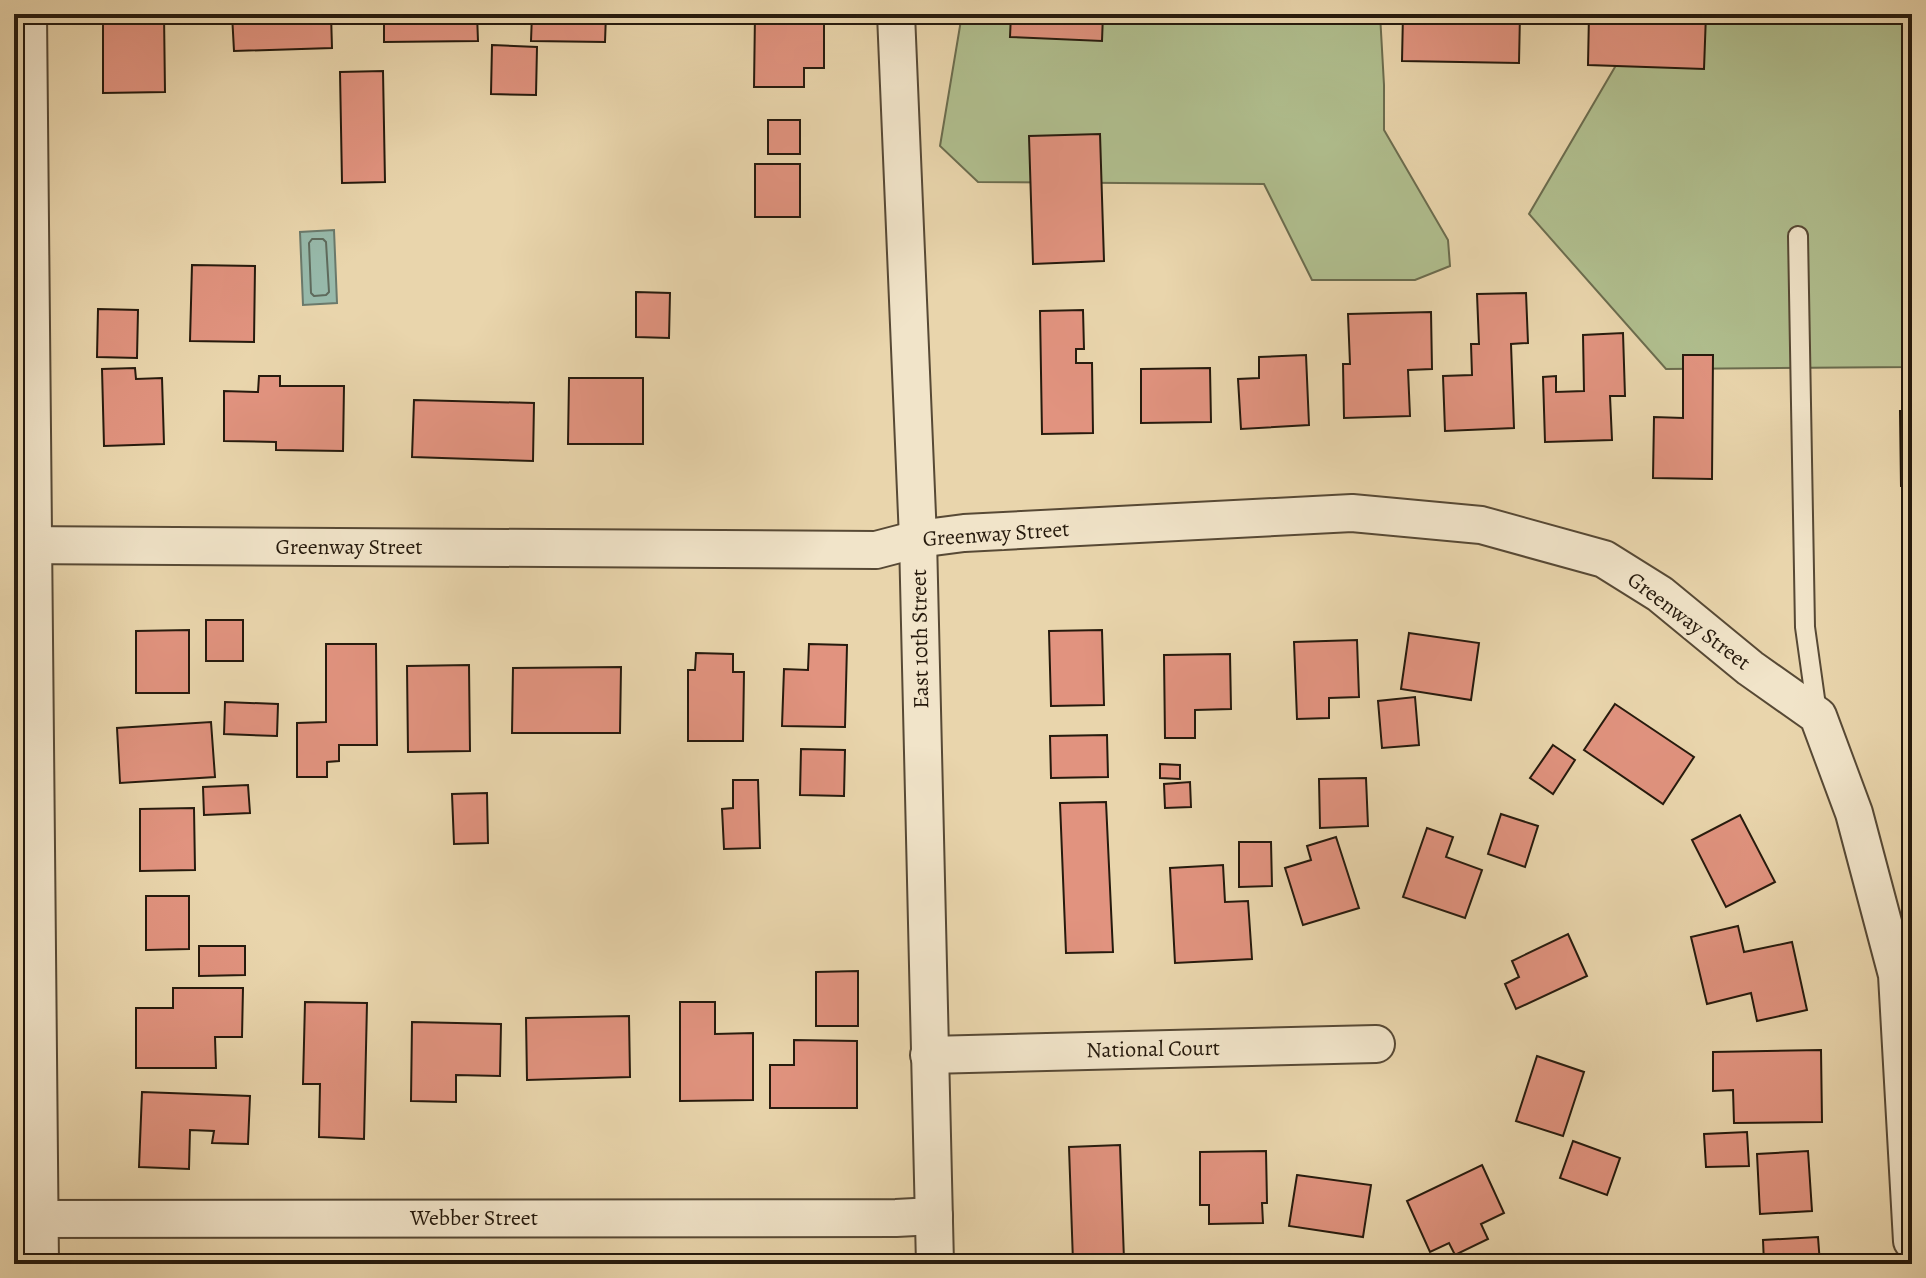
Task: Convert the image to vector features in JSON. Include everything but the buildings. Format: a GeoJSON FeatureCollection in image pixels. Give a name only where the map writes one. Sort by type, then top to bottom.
{"type":"FeatureCollection","features":[{"type":"Feature","properties":{"kind":"street"},"geometry":{"type":"LineString","coordinates":[[28,14],[24,545],[27,1219],[40,1264]]}},
{"type":"Feature","properties":{"kind":"street","name":"East 10th Street"},"geometry":{"type":"LineString","coordinates":[[896,14],[918,539],[935,1264]]}},
{"type":"Feature","properties":{"kind":"street","name":"Greenway Street"},"geometry":{"type":"LineString","coordinates":[[24,545],[876,550],[918,539],[964,533],[1352,513],[1481,525],[1604,559],[1660,594],[1750,668],[1818,716]]}},
{"type":"Feature","properties":{"kind":"street"},"geometry":{"type":"LineString","coordinates":[[1818,716],[1854,813],[1897,975],[1912,1241]]}},
{"type":"Feature","properties":{"kind":"street","name":"National Court"},"geometry":{"type":"LineString","coordinates":[[929,1055],[1376,1044]]}},
{"type":"Feature","properties":{"kind":"street","name":"Webber Street"},"geometry":{"type":"LineString","coordinates":[[27,1219],[934,1216]]}},
{"type":"Feature","properties":{"kind":"lane"},"geometry":{"type":"LineString","coordinates":[[1798,236],[1805,627],[1818,716]]}},
{"type":"Feature","properties":{"kind":"green space"},"geometry":{"type":"Polygon","coordinates":[[[962,14],[1380,14],[1384,130],[1448,240],[1450,266],[1415,280],[1312,280],[1264,184],[978,182],[940,146],[962,14]]]}},
{"type":"Feature","properties":{"kind":"green space"},"geometry":{"type":"Polygon","coordinates":[[[1646,14],[1912,14],[1912,367],[1666,369],[1529,214],[1646,14]]]}},
{"type":"Feature","properties":{"kind":"water"},"geometry":{"type":"Polygon","coordinates":[[[334,230],[337,303],[303,305],[300,232],[334,230]]]}}]}
